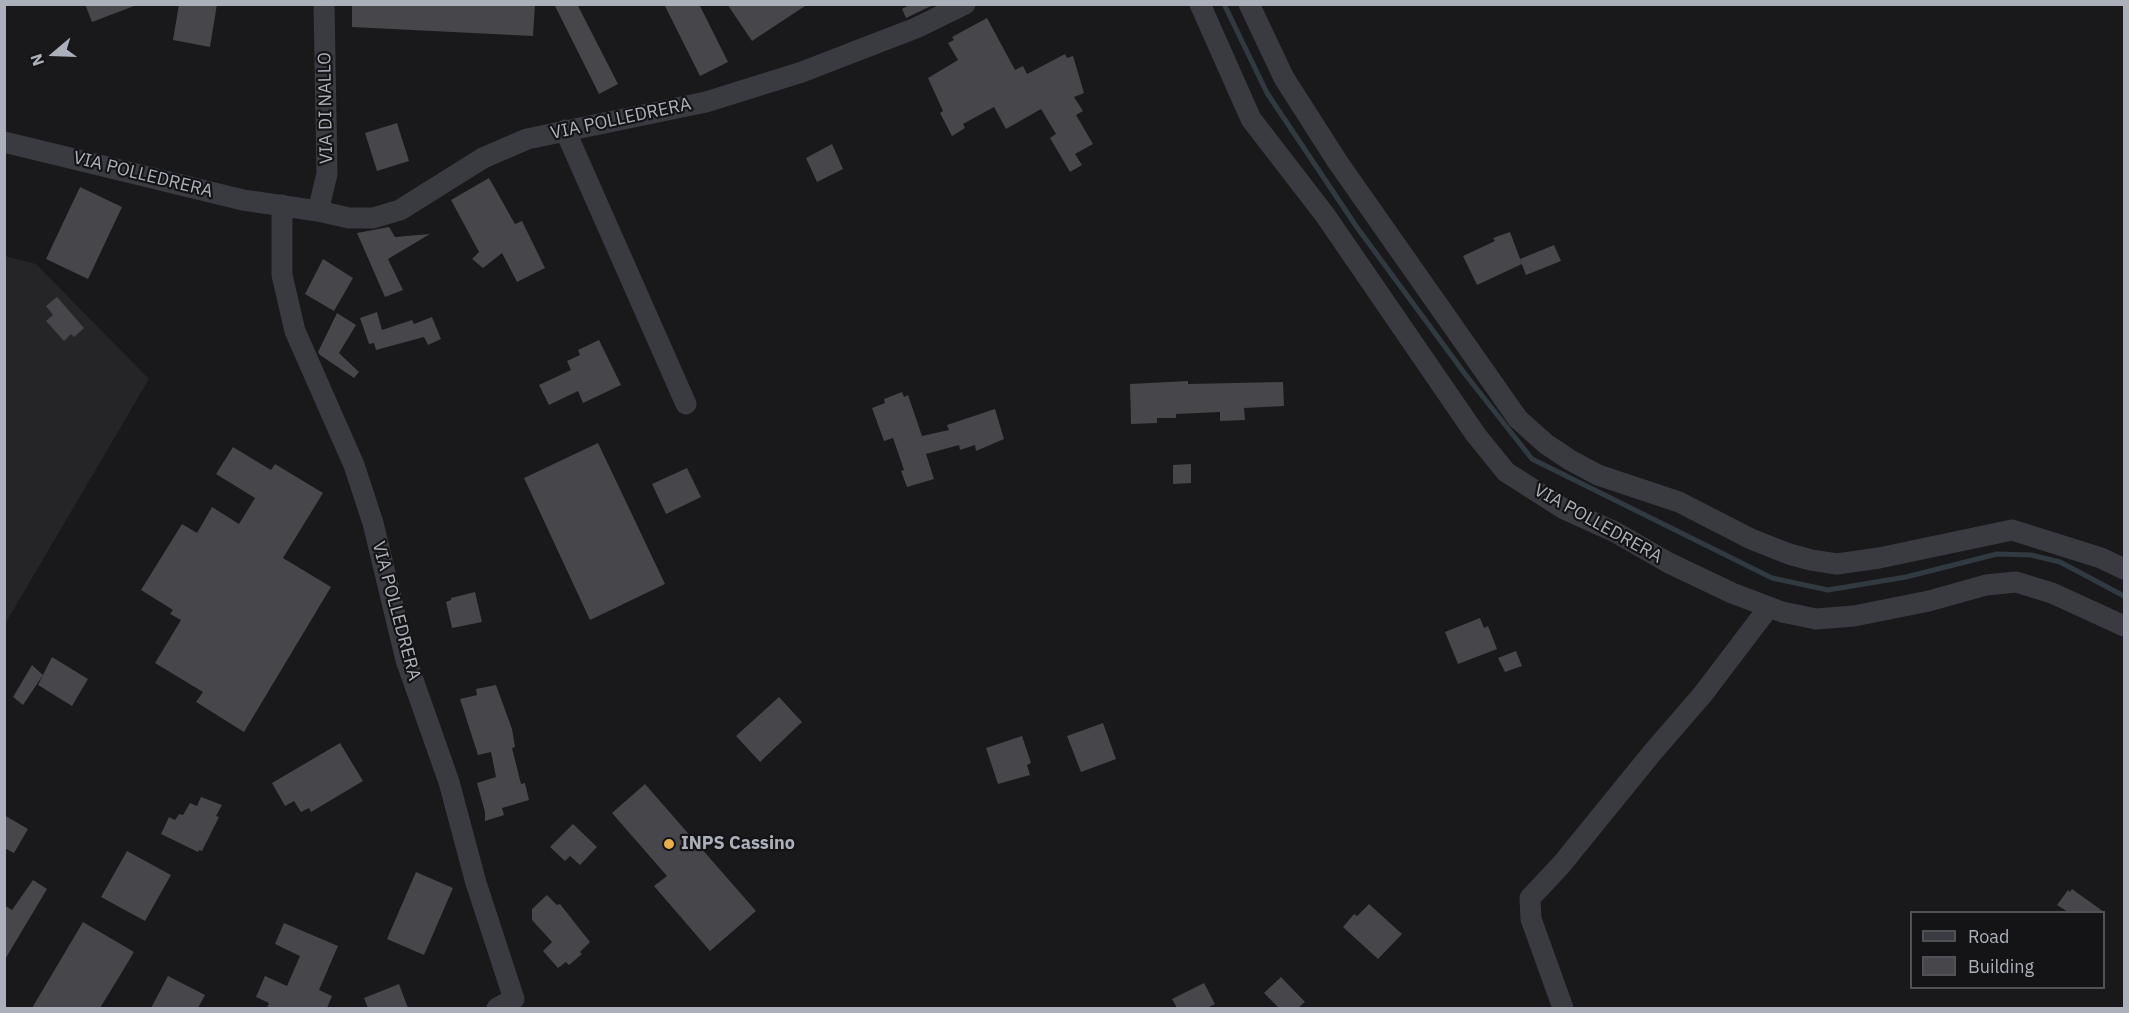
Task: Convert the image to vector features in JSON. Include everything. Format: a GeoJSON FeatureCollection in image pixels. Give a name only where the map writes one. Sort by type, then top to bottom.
{"type":"FeatureCollection","features":[{"type":"Feature","properties":{"kind":"street","name":"VIA DI NALLO"},"geometry":{"type":"LineString","coordinates":[[318,211],[327,174],[324,4]]}},
{"type":"Feature","properties":{"kind":"street","name":"VIA POLLEDRERA"},"geometry":{"type":"LineString","coordinates":[[4,142],[243,200],[349,218],[373,218],[400,210],[483,159],[527,139],[706,102],[802,72],[916,28],[965,4]]}},
{"type":"Feature","properties":{"kind":"street","name":"VIA POLLEDRERA"},"geometry":{"type":"LineString","coordinates":[[1200,4],[1251,119],[1325,215],[1456,408],[1506,472],[1564,509],[1615,532],[1700,578],[1768,607],[1816,619],[1854,616],[1929,601],[1986,585],[2016,582],[2052,593],[2124,626]]}},
{"type":"Feature","properties":{"kind":"street"},"geometry":{"type":"LineString","coordinates":[[1249,4],[1284,78],[1331,152],[1511,410],[1546,444],[1569,460],[1598,476],[1679,502],[1751,539],[1789,554],[1812,560],[1837,564],[1879,558],[2012,530],[2101,558],[2124,568]]}},
{"type":"Feature","properties":{"kind":"street"},"geometry":{"type":"LineString","coordinates":[[566,130],[686,404]]}},
{"type":"Feature","properties":{"kind":"street","name":"VIA POLLEDRERA"},"geometry":{"type":"LineString","coordinates":[[282,206],[282,274],[295,331],[354,465],[373,523],[406,660],[449,782],[476,884],[514,999],[496,1008]]}},
{"type":"Feature","properties":{"kind":"street"},"geometry":{"type":"LineString","coordinates":[[1563,1008],[1531,919],[1530,898],[1561,866],[1703,694],[1768,607]]}},
{"type":"Feature","properties":{"kind":"shaded area"},"geometry":{"type":"Polygon","coordinates":[[[5,256],[36,264],[149,379],[5,624],[5,256]]]}},
{"type":"Feature","properties":{"kind":"building"},"geometry":{"type":"Polygon","coordinates":[[[85,4],[133,4],[134,6],[92,22],[85,4]]]}},
{"type":"Feature","properties":{"kind":"building"},"geometry":{"type":"Polygon","coordinates":[[[179,4],[217,4],[210,47],[173,40],[179,4]]]}},
{"type":"Feature","properties":{"kind":"building"},"geometry":{"type":"Polygon","coordinates":[[[352,4],[535,4],[533,36],[352,27],[352,4]]]}},
{"type":"Feature","properties":{"kind":"building"},"geometry":{"type":"Polygon","coordinates":[[[554,4],[577,4],[618,84],[599,94],[554,4]]]}},
{"type":"Feature","properties":{"kind":"building"},"geometry":{"type":"Polygon","coordinates":[[[664,4],[699,4],[728,62],[700,76],[664,4]]]}},
{"type":"Feature","properties":{"kind":"building"},"geometry":{"type":"Polygon","coordinates":[[[727,4],[808,4],[752,41],[727,4]]]}},
{"type":"Feature","properties":{"kind":"building"},"geometry":{"type":"Polygon","coordinates":[[[911,4],[935,4],[906,18],[902,9],[911,4]]]}},
{"type":"Feature","properties":{"kind":"building"},"geometry":{"type":"Polygon","coordinates":[[[987,18],[1015,70],[1023,66],[1027,74],[1065,54],[1067,58],[1073,56],[1084,93],[1074,97],[1083,111],[1076,115],[1093,144],[1075,154],[1082,165],[1070,172],[1050,138],[1056,134],[1041,109],[1006,129],[994,107],[963,124],[965,128],[952,136],[940,113],[943,111],[928,78],[958,60],[948,43],[954,40],[952,37],[987,18]]]}},
{"type":"Feature","properties":{"kind":"building"},"geometry":{"type":"Polygon","coordinates":[[[397,123],[409,161],[377,171],[365,133],[397,123]]]}},
{"type":"Feature","properties":{"kind":"building"},"geometry":{"type":"Polygon","coordinates":[[[832,144],[843,169],[817,182],[806,158],[832,144]]]}},
{"type":"Feature","properties":{"kind":"building"},"geometry":{"type":"Polygon","coordinates":[[[489,178],[515,224],[522,221],[545,268],[517,282],[502,253],[483,268],[472,259],[479,252],[451,200],[489,178]]]}},
{"type":"Feature","properties":{"kind":"building"},"geometry":{"type":"Polygon","coordinates":[[[80,187],[122,207],[88,279],[46,259],[80,187]]]}},
{"type":"Feature","properties":{"kind":"building"},"geometry":{"type":"Polygon","coordinates":[[[389,227],[395,237],[430,234],[388,259],[403,290],[385,297],[357,233],[389,227]]]}},
{"type":"Feature","properties":{"kind":"building"},"geometry":{"type":"Polygon","coordinates":[[[1510,232],[1522,264],[1477,285],[1463,256],[1495,241],[1493,238],[1510,232]]]}},
{"type":"Feature","properties":{"kind":"building"},"geometry":{"type":"Polygon","coordinates":[[[1554,245],[1561,261],[1526,275],[1520,259],[1554,245]]]}},
{"type":"Feature","properties":{"kind":"building"},"geometry":{"type":"Polygon","coordinates":[[[323,259],[353,278],[334,311],[305,294],[323,259]]]}},
{"type":"Feature","properties":{"kind":"building"},"geometry":{"type":"Polygon","coordinates":[[[57,297],[84,328],[74,337],[71,334],[64,341],[46,321],[53,315],[46,306],[57,297]]]}},
{"type":"Feature","properties":{"kind":"building"},"geometry":{"type":"Polygon","coordinates":[[[377,312],[382,330],[412,320],[414,324],[432,317],[441,339],[428,345],[424,337],[376,350],[374,343],[369,344],[360,318],[377,312]]]}},
{"type":"Feature","properties":{"kind":"building"},"geometry":{"type":"Polygon","coordinates":[[[337,313],[356,325],[339,353],[359,372],[354,378],[318,352],[337,313]]]}},
{"type":"Feature","properties":{"kind":"building"},"geometry":{"type":"Polygon","coordinates":[[[599,340],[621,385],[583,403],[578,391],[549,405],[539,385],[571,370],[567,361],[580,355],[578,350],[599,340]]]}},
{"type":"Feature","properties":{"kind":"building"},"geometry":{"type":"Polygon","coordinates":[[[1188,381],[1188,384],[1283,382],[1284,406],[1244,408],[1245,420],[1220,421],[1220,412],[1176,414],[1176,418],[1157,418],[1157,423],[1131,424],[1130,384],[1188,381]]]}},
{"type":"Feature","properties":{"kind":"building"},"geometry":{"type":"Polygon","coordinates":[[[902,392],[904,397],[908,395],[922,436],[949,430],[947,425],[995,409],[1004,439],[976,451],[975,445],[960,450],[959,445],[926,454],[934,479],[907,487],[893,438],[884,441],[872,408],[885,403],[884,399],[902,392]]]}},
{"type":"Feature","properties":{"kind":"building"},"geometry":{"type":"Polygon","coordinates":[[[598,443],[665,584],[590,620],[524,478],[598,443]]]}},
{"type":"Feature","properties":{"kind":"building"},"geometry":{"type":"Polygon","coordinates":[[[233,447],[271,470],[275,464],[323,493],[283,558],[331,587],[244,732],[196,702],[203,692],[155,663],[181,620],[170,614],[173,610],[141,590],[182,524],[197,533],[212,507],[239,524],[255,498],[216,474],[233,447]]]}},
{"type":"Feature","properties":{"kind":"building"},"geometry":{"type":"Polygon","coordinates":[[[1191,464],[1191,483],[1173,484],[1173,465],[1191,464]]]}},
{"type":"Feature","properties":{"kind":"building"},"geometry":{"type":"Polygon","coordinates":[[[687,468],[701,497],[666,514],[652,484],[687,468]]]}},
{"type":"Feature","properties":{"kind":"building"},"geometry":{"type":"Polygon","coordinates":[[[475,592],[482,622],[452,628],[446,602],[451,598],[475,592]]]}},
{"type":"Feature","properties":{"kind":"building"},"geometry":{"type":"Polygon","coordinates":[[[1480,618],[1484,628],[1488,626],[1497,649],[1458,664],[1445,632],[1480,618]]]}},
{"type":"Feature","properties":{"kind":"building"},"geometry":{"type":"Polygon","coordinates":[[[1516,651],[1522,666],[1505,672],[1498,658],[1516,651]]]}},
{"type":"Feature","properties":{"kind":"building"},"geometry":{"type":"Polygon","coordinates":[[[52,657],[88,679],[72,706],[38,685],[52,657]]]}},
{"type":"Feature","properties":{"kind":"building"},"geometry":{"type":"Polygon","coordinates":[[[32,665],[43,675],[23,705],[13,697],[32,665]]]}},
{"type":"Feature","properties":{"kind":"building"},"geometry":{"type":"Polygon","coordinates":[[[496,685],[512,729],[515,747],[512,748],[521,784],[525,783],[529,800],[502,808],[504,815],[485,821],[485,812],[477,783],[496,777],[491,752],[478,755],[460,699],[477,695],[476,689],[496,685]]]}},
{"type":"Feature","properties":{"kind":"building"},"geometry":{"type":"Polygon","coordinates":[[[779,697],[802,722],[760,762],[736,736],[779,697]]]}},
{"type":"Feature","properties":{"kind":"building"},"geometry":{"type":"Polygon","coordinates":[[[1103,723],[1116,759],[1081,772],[1067,736],[1103,723]]]}},
{"type":"Feature","properties":{"kind":"building"},"geometry":{"type":"Polygon","coordinates":[[[1022,736],[1031,763],[1027,765],[1030,775],[998,784],[986,748],[1022,736]]]}},
{"type":"Feature","properties":{"kind":"building"},"geometry":{"type":"Polygon","coordinates":[[[340,743],[363,781],[311,812],[309,808],[301,812],[294,801],[285,806],[272,783],[340,743]]]}},
{"type":"Feature","properties":{"kind":"building","name":"INPS Cassino"},"geometry":{"type":"Polygon","coordinates":[[[645,784],[756,911],[710,951],[654,886],[667,876],[612,813],[645,784]]]}},
{"type":"Feature","properties":{"kind":"building"},"geometry":{"type":"Polygon","coordinates":[[[201,797],[222,805],[216,816],[219,817],[202,851],[198,852],[161,834],[169,817],[175,820],[179,814],[183,815],[190,803],[197,806],[201,797]]]}},
{"type":"Feature","properties":{"kind":"building"},"geometry":{"type":"Polygon","coordinates":[[[4,815],[28,829],[14,853],[4,848],[4,815]]]}},
{"type":"Feature","properties":{"kind":"building"},"geometry":{"type":"Polygon","coordinates":[[[573,824],[597,847],[580,865],[570,856],[565,861],[550,847],[573,824]]]}},
{"type":"Feature","properties":{"kind":"building"},"geometry":{"type":"Polygon","coordinates":[[[127,851],[171,875],[145,921],[101,897],[127,851]]]}},
{"type":"Feature","properties":{"kind":"building"},"geometry":{"type":"Polygon","coordinates":[[[416,872],[453,888],[424,955],[387,939],[416,872]]]}},
{"type":"Feature","properties":{"kind":"building"},"geometry":{"type":"Polygon","coordinates":[[[33,880],[47,889],[4,961],[4,905],[12,910],[33,880]]]}},
{"type":"Feature","properties":{"kind":"building"},"geometry":{"type":"Polygon","coordinates":[[[2072,889],[2103,911],[2066,911],[2057,905],[2068,890],[2070,892],[2072,889]]]}},
{"type":"Feature","properties":{"kind":"building"},"geometry":{"type":"Polygon","coordinates":[[[547,895],[557,905],[560,904],[590,942],[580,952],[582,954],[569,965],[566,962],[558,968],[543,951],[552,942],[532,920],[532,909],[547,895]]]}},
{"type":"Feature","properties":{"kind":"building"},"geometry":{"type":"Polygon","coordinates":[[[1369,904],[1402,934],[1378,959],[1343,927],[1354,914],[1357,916],[1369,904]]]}},
{"type":"Feature","properties":{"kind":"building"},"geometry":{"type":"Polygon","coordinates":[[[83,922],[134,952],[100,1008],[32,1008],[83,922]]]}},
{"type":"Feature","properties":{"kind":"building"},"geometry":{"type":"Polygon","coordinates":[[[284,923],[338,946],[319,990],[332,996],[327,1008],[267,1008],[269,1003],[256,997],[265,976],[287,986],[300,956],[275,944],[284,923]]]}},
{"type":"Feature","properties":{"kind":"building"},"geometry":{"type":"Polygon","coordinates":[[[168,976],[205,995],[198,1008],[151,1008],[168,976]]]}},
{"type":"Feature","properties":{"kind":"building"},"geometry":{"type":"Polygon","coordinates":[[[1281,977],[1305,1002],[1298,1008],[1279,1008],[1264,993],[1281,977]]]}},
{"type":"Feature","properties":{"kind":"building"},"geometry":{"type":"Polygon","coordinates":[[[1204,983],[1215,1004],[1207,1008],[1177,1008],[1172,999],[1204,983]]]}},
{"type":"Feature","properties":{"kind":"building"},"geometry":{"type":"Polygon","coordinates":[[[399,984],[408,1008],[368,1008],[364,998],[399,984]]]}},
{"type":"Feature","properties":{"kind":"waterway"},"geometry":{"type":"LineString","coordinates":[[1224,4],[1267,93],[1356,226],[1465,374],[1532,459],[1772,578],[1828,590],[1906,577],[1997,554],[2031,555],[2060,562],[2124,596]]}},
{"type":"Feature","properties":{"kind":"place","name":"INPS Cassino"},"geometry":{"type":"Point","coordinates":[669,844]}}]}
